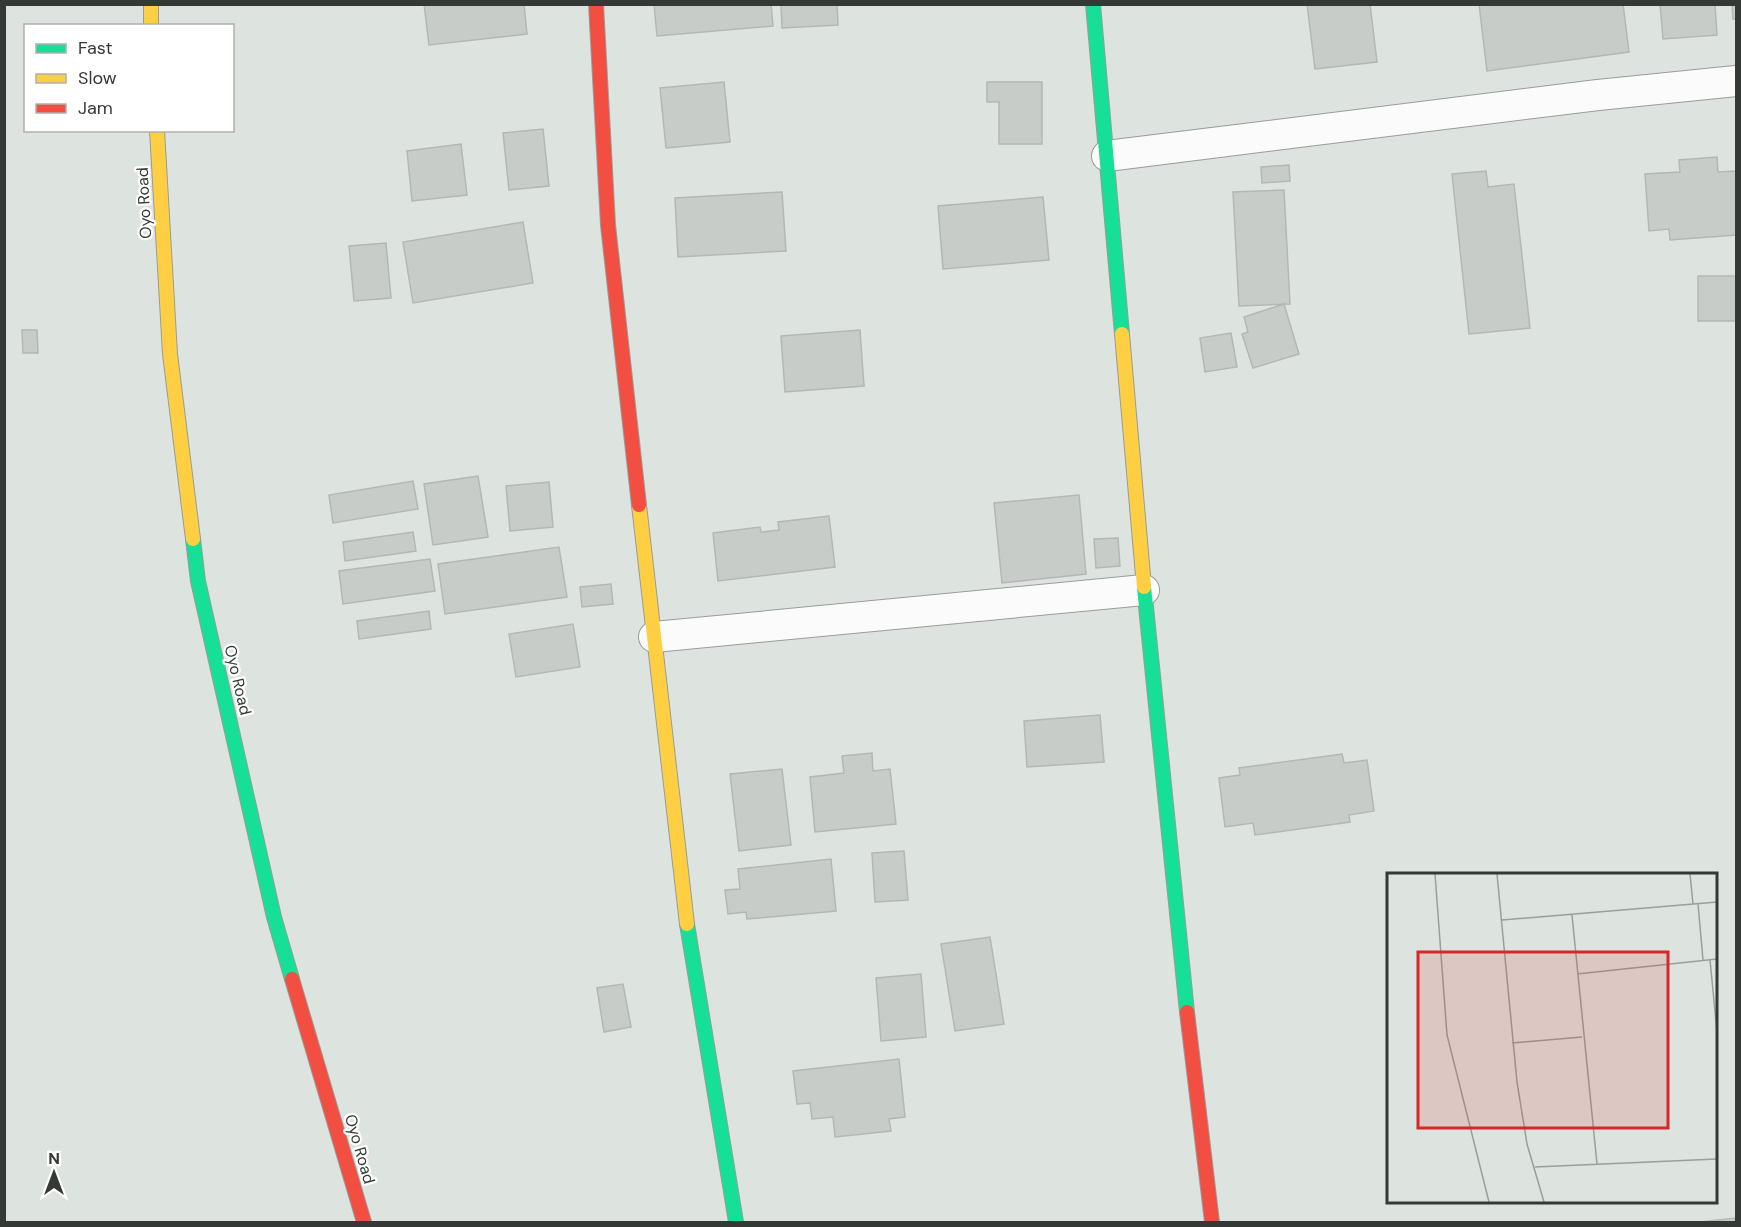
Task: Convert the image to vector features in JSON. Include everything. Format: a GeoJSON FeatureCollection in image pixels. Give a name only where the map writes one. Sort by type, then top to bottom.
{"type":"FeatureCollection","features":[{"type":"Feature","properties":{"kind":"main road"},"geometry":{"type":"LineString","coordinates":[[151,4],[151,24]]}},
{"type":"Feature","properties":{"kind":"main road"},"geometry":{"type":"LineString","coordinates":[[596,4],[608,225],[684,905],[736,1222]]}},
{"type":"Feature","properties":{"kind":"main road"},"geometry":{"type":"LineString","coordinates":[[1093,4],[1144,590],[1190,1041],[1212,1222]]}},
{"type":"Feature","properties":{"kind":"main road","name":"Oyo Road"},"geometry":{"type":"LineString","coordinates":[[157,132],[170,354],[198,581],[274,917],[364,1222]]}},
{"type":"Feature","properties":{"kind":"street"},"geometry":{"type":"LineString","coordinates":[[1107,156],[1586,96],[1737,81]]}},
{"type":"Feature","properties":{"kind":"street"},"geometry":{"type":"LineString","coordinates":[[654,636],[1144,590]]}},
{"type":"Feature","properties":{"kind":"building"},"geometry":{"type":"Polygon","coordinates":[[[424,4],[524,4],[527,34],[429,45],[424,4]]]}},
{"type":"Feature","properties":{"kind":"building"},"geometry":{"type":"Polygon","coordinates":[[[654,4],[771,4],[773,26],[657,36],[654,4]]]}},
{"type":"Feature","properties":{"kind":"building"},"geometry":{"type":"Polygon","coordinates":[[[781,4],[837,4],[838,25],[782,28],[781,4]]]}},
{"type":"Feature","properties":{"kind":"building"},"geometry":{"type":"Polygon","coordinates":[[[1307,4],[1370,4],[1377,62],[1315,69],[1307,4]]]}},
{"type":"Feature","properties":{"kind":"building"},"geometry":{"type":"Polygon","coordinates":[[[1479,4],[1623,4],[1629,52],[1487,71],[1479,4]]]}},
{"type":"Feature","properties":{"kind":"building"},"geometry":{"type":"Polygon","coordinates":[[[1660,4],[1715,4],[1717,35],[1663,39],[1660,4]]]}},
{"type":"Feature","properties":{"kind":"building"},"geometry":{"type":"Polygon","coordinates":[[[1732,4],[1736,4],[1736,19],[1733,19],[1732,4]]]}},
{"type":"Feature","properties":{"kind":"building"},"geometry":{"type":"Polygon","coordinates":[[[724,82],[730,142],[666,148],[660,88],[724,82]]]}},
{"type":"Feature","properties":{"kind":"building"},"geometry":{"type":"Polygon","coordinates":[[[987,82],[1042,82],[1042,144],[999,144],[999,102],[987,102],[987,82]]]}},
{"type":"Feature","properties":{"kind":"building"},"geometry":{"type":"Polygon","coordinates":[[[543,129],[549,186],[509,190],[503,133],[543,129]]]}},
{"type":"Feature","properties":{"kind":"building"},"geometry":{"type":"Polygon","coordinates":[[[461,144],[467,195],[412,201],[407,151],[461,144]]]}},
{"type":"Feature","properties":{"kind":"building"},"geometry":{"type":"Polygon","coordinates":[[[1717,157],[1718,172],[1736,171],[1736,235],[1670,240],[1669,229],[1649,231],[1645,174],[1680,172],[1679,160],[1717,157]]]}},
{"type":"Feature","properties":{"kind":"building"},"geometry":{"type":"Polygon","coordinates":[[[1289,165],[1290,181],[1262,183],[1261,167],[1289,165]]]}},
{"type":"Feature","properties":{"kind":"building"},"geometry":{"type":"Polygon","coordinates":[[[1486,171],[1488,187],[1514,184],[1530,328],[1469,334],[1452,174],[1486,171]]]}},
{"type":"Feature","properties":{"kind":"building"},"geometry":{"type":"Polygon","coordinates":[[[1284,190],[1290,304],[1239,306],[1233,192],[1284,190]]]}},
{"type":"Feature","properties":{"kind":"building"},"geometry":{"type":"Polygon","coordinates":[[[782,192],[786,251],[678,257],[675,198],[782,192]]]}},
{"type":"Feature","properties":{"kind":"building"},"geometry":{"type":"Polygon","coordinates":[[[1043,197],[1049,260],[943,269],[938,206],[1043,197]]]}},
{"type":"Feature","properties":{"kind":"building"},"geometry":{"type":"Polygon","coordinates":[[[523,222],[533,283],[413,303],[403,242],[523,222]]]}},
{"type":"Feature","properties":{"kind":"building"},"geometry":{"type":"Polygon","coordinates":[[[386,243],[391,298],[354,301],[349,246],[386,243]]]}},
{"type":"Feature","properties":{"kind":"building"},"geometry":{"type":"Polygon","coordinates":[[[1698,276],[1736,276],[1736,321],[1698,321],[1698,276]]]}},
{"type":"Feature","properties":{"kind":"building"},"geometry":{"type":"Polygon","coordinates":[[[1284,304],[1299,354],[1253,368],[1242,334],[1248,332],[1244,317],[1284,304]]]}},
{"type":"Feature","properties":{"kind":"building"},"geometry":{"type":"Polygon","coordinates":[[[22,330],[37,330],[38,353],[23,353],[22,330]]]}},
{"type":"Feature","properties":{"kind":"building"},"geometry":{"type":"Polygon","coordinates":[[[860,330],[864,386],[785,392],[781,336],[860,330]]]}},
{"type":"Feature","properties":{"kind":"building"},"geometry":{"type":"Polygon","coordinates":[[[1231,333],[1237,367],[1205,372],[1200,338],[1231,333]]]}},
{"type":"Feature","properties":{"kind":"building"},"geometry":{"type":"Polygon","coordinates":[[[478,476],[488,537],[433,545],[424,484],[478,476]]]}},
{"type":"Feature","properties":{"kind":"building"},"geometry":{"type":"Polygon","coordinates":[[[413,481],[418,509],[333,523],[329,495],[413,481]]]}},
{"type":"Feature","properties":{"kind":"building"},"geometry":{"type":"Polygon","coordinates":[[[549,482],[553,527],[510,531],[506,486],[549,482]]]}},
{"type":"Feature","properties":{"kind":"building"},"geometry":{"type":"Polygon","coordinates":[[[1079,495],[1086,574],[1002,583],[994,503],[1079,495]]]}},
{"type":"Feature","properties":{"kind":"building"},"geometry":{"type":"Polygon","coordinates":[[[829,516],[835,567],[718,581],[713,533],[760,527],[761,532],[779,530],[778,522],[829,516]]]}},
{"type":"Feature","properties":{"kind":"building"},"geometry":{"type":"Polygon","coordinates":[[[413,532],[416,551],[345,561],[343,542],[413,532]]]}},
{"type":"Feature","properties":{"kind":"building"},"geometry":{"type":"Polygon","coordinates":[[[1118,538],[1120,566],[1096,568],[1094,539],[1118,538]]]}},
{"type":"Feature","properties":{"kind":"building"},"geometry":{"type":"Polygon","coordinates":[[[559,547],[567,597],[445,614],[438,564],[559,547]]]}},
{"type":"Feature","properties":{"kind":"building"},"geometry":{"type":"Polygon","coordinates":[[[430,559],[435,591],[343,604],[339,571],[430,559]]]}},
{"type":"Feature","properties":{"kind":"building"},"geometry":{"type":"Polygon","coordinates":[[[611,584],[613,604],[582,607],[580,587],[611,584]]]}},
{"type":"Feature","properties":{"kind":"building"},"geometry":{"type":"Polygon","coordinates":[[[429,611],[431,629],[359,639],[357,621],[429,611]]]}},
{"type":"Feature","properties":{"kind":"building"},"geometry":{"type":"Polygon","coordinates":[[[573,624],[580,667],[516,677],[509,634],[573,624]]]}},
{"type":"Feature","properties":{"kind":"building"},"geometry":{"type":"Polygon","coordinates":[[[1100,715],[1104,762],[1027,767],[1024,721],[1100,715]]]}},
{"type":"Feature","properties":{"kind":"building"},"geometry":{"type":"Polygon","coordinates":[[[872,753],[873,771],[890,769],[896,824],[815,832],[810,777],[844,773],[842,756],[872,753]]]}},
{"type":"Feature","properties":{"kind":"building"},"geometry":{"type":"Polygon","coordinates":[[[1342,754],[1344,763],[1367,760],[1374,811],[1349,815],[1350,822],[1255,835],[1253,823],[1225,827],[1219,778],[1240,775],[1239,768],[1342,754]]]}},
{"type":"Feature","properties":{"kind":"building"},"geometry":{"type":"Polygon","coordinates":[[[782,769],[791,845],[739,851],[730,774],[782,769]]]}},
{"type":"Feature","properties":{"kind":"building"},"geometry":{"type":"Polygon","coordinates":[[[904,851],[908,900],[875,902],[872,853],[904,851]]]}},
{"type":"Feature","properties":{"kind":"building"},"geometry":{"type":"Polygon","coordinates":[[[831,859],[836,911],[747,919],[746,912],[728,914],[725,890],[740,889],[738,869],[831,859]]]}},
{"type":"Feature","properties":{"kind":"building"},"geometry":{"type":"Polygon","coordinates":[[[990,937],[1004,1024],[955,1031],[941,944],[990,937]]]}},
{"type":"Feature","properties":{"kind":"building"},"geometry":{"type":"Polygon","coordinates":[[[921,974],[926,1037],[881,1041],[876,978],[921,974]]]}},
{"type":"Feature","properties":{"kind":"building"},"geometry":{"type":"Polygon","coordinates":[[[623,984],[631,1027],[604,1032],[597,988],[623,984]]]}},
{"type":"Feature","properties":{"kind":"building"},"geometry":{"type":"Polygon","coordinates":[[[899,1059],[905,1117],[889,1119],[891,1131],[835,1137],[833,1117],[812,1119],[810,1103],[797,1104],[793,1071],[899,1059]]]}},
{"type":"Feature","properties":{"kind":"building"},"geometry":{"type":"Polygon","coordinates":[[[1736,1218],[1736,1222],[1700,1222],[1736,1218]]]}},
{"type":"Feature","properties":{"kind":"traffic: fast"},"geometry":{"type":"LineString","coordinates":[[1093,4],[1122,334]]}},
{"type":"Feature","properties":{"kind":"traffic: fast"},"geometry":{"type":"LineString","coordinates":[[193,539],[198,581],[274,917],[292,979]]}},
{"type":"Feature","properties":{"kind":"traffic: fast"},"geometry":{"type":"LineString","coordinates":[[1144,587],[1187,1012]]}},
{"type":"Feature","properties":{"kind":"traffic: fast"},"geometry":{"type":"LineString","coordinates":[[687,924],[736,1222]]}},
{"type":"Feature","properties":{"kind":"traffic: slow"},"geometry":{"type":"LineString","coordinates":[[151,4],[151,24]]}},
{"type":"Feature","properties":{"kind":"traffic: slow"},"geometry":{"type":"LineString","coordinates":[[157,132],[170,354],[193,539]]}},
{"type":"Feature","properties":{"kind":"traffic: slow"},"geometry":{"type":"LineString","coordinates":[[1122,334],[1144,587]]}},
{"type":"Feature","properties":{"kind":"traffic: slow"},"geometry":{"type":"LineString","coordinates":[[639,505],[687,924]]}},
{"type":"Feature","properties":{"kind":"traffic: jam"},"geometry":{"type":"LineString","coordinates":[[596,4],[608,225],[639,505]]}},
{"type":"Feature","properties":{"kind":"traffic: jam"},"geometry":{"type":"LineString","coordinates":[[292,979],[364,1222]]}},
{"type":"Feature","properties":{"kind":"traffic: jam"},"geometry":{"type":"LineString","coordinates":[[1187,1012],[1212,1222]]}}]}
